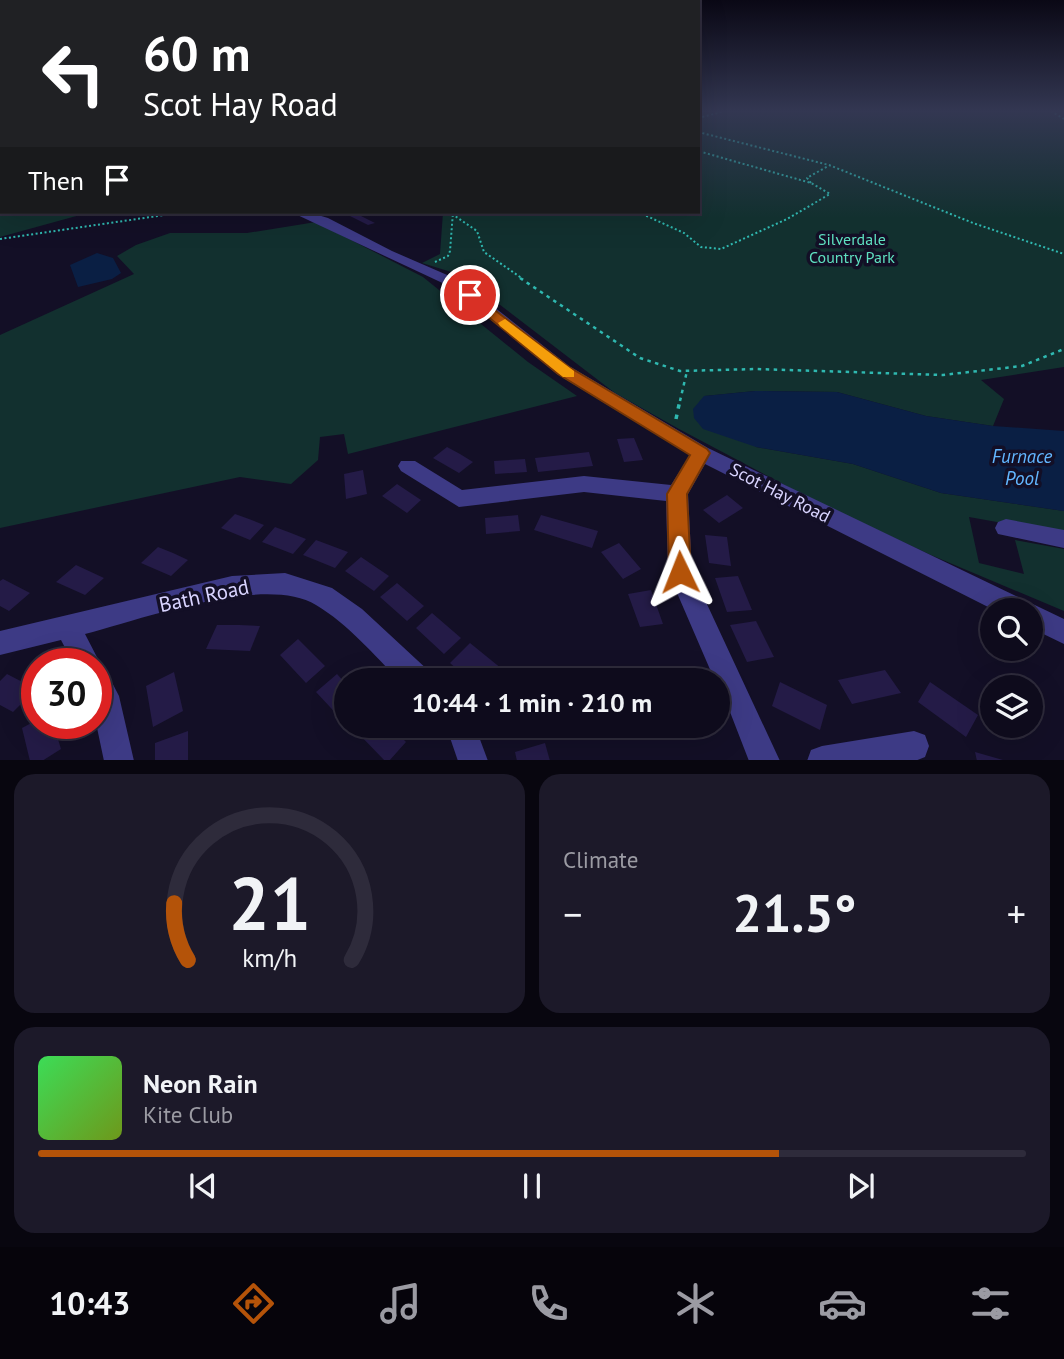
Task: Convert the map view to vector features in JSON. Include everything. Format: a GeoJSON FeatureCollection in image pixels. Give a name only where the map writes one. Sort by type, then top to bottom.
{"type":"FeatureCollection","features":[{"type":"Feature","properties":{"kind":"street","name":"Scot Hay Road"},"geometry":{"type":"LineString","coordinates":[[305,214],[456,284],[563,370],[669,436],[995,598]]}},
{"type":"Feature","properties":{"kind":"street"},"geometry":{"type":"LineString","coordinates":[[701,453],[677,494],[680,572],[765,760]]}},
{"type":"Feature","properties":{"kind":"street"},"geometry":{"type":"LineString","coordinates":[[408,466],[459,499],[584,484],[677,494]]}},
{"type":"Feature","properties":{"kind":"street"},"geometry":{"type":"LineString","coordinates":[[1006,528],[1064,539]]}},
{"type":"Feature","properties":{"kind":"street","name":"Bath Road"},"geometry":{"type":"LineString","coordinates":[[0,643],[232,586],[285,583],[323,596],[353,617],[407,668]]}},
{"type":"Feature","properties":{"kind":"street"},"geometry":{"type":"LineString","coordinates":[[1043,622],[1064,632]]}},
{"type":"Feature","properties":{"kind":"street"},"geometry":{"type":"LineString","coordinates":[[68,627],[79,648]]}},
{"type":"Feature","properties":{"kind":"street"},"geometry":{"type":"LineString","coordinates":[[112,728],[119,760]]}},
{"type":"Feature","properties":{"kind":"street"},"geometry":{"type":"LineString","coordinates":[[464,738],[473,760]]}},
{"type":"Feature","properties":{"kind":"street"},"geometry":{"type":"LineString","coordinates":[[828,760],[914,746]]}},
{"type":"Feature","properties":{"kind":"path"},"geometry":{"type":"LineString","coordinates":[[764,146],[829,165],[973,223],[1064,254]]}},
{"type":"Feature","properties":{"kind":"path"},"geometry":{"type":"LineString","coordinates":[[642,214],[684,233],[701,247],[721,250],[787,219],[830,194],[811,183],[700,151]]}},
{"type":"Feature","properties":{"kind":"path"},"geometry":{"type":"LineString","coordinates":[[811,183],[807,178],[829,165]]}},
{"type":"Feature","properties":{"kind":"path"},"geometry":{"type":"LineString","coordinates":[[0,239],[171,214]]}},
{"type":"Feature","properties":{"kind":"path"},"geometry":{"type":"LineString","coordinates":[[448,256],[452,214]]}},
{"type":"Feature","properties":{"kind":"path"},"geometry":{"type":"LineString","coordinates":[[453,214],[477,231],[484,252],[492,259],[640,358],[687,371],[757,369],[943,375],[1022,366],[1064,349]]}},
{"type":"Feature","properties":{"kind":"path"},"geometry":{"type":"LineString","coordinates":[[669,436],[682,403],[687,371]]}},
{"type":"Feature","properties":{"kind":"green space","name":"Silverdale Country Park"},"geometry":{"type":"Polygon","coordinates":[[[700,146],[1064,146],[1064,367],[981,380],[1004,399],[993,426],[926,416],[837,392],[755,391],[705,396],[756,447],[853,464],[941,493],[1064,511],[1064,534],[969,517],[979,563],[1024,574],[1015,540],[1064,549],[1064,611],[1043,602],[1043,598],[1033,598],[931,555],[811,499],[679,429],[615,393],[461,275],[422,263],[440,254],[443,214],[700,214],[700,146]]]}},
{"type":"Feature","properties":{"kind":"green space"},"geometry":{"type":"Polygon","coordinates":[[[4,214],[84,214],[0,237],[0,215],[4,214]]]}},
{"type":"Feature","properties":{"kind":"green space"},"geometry":{"type":"Polygon","coordinates":[[[316,222],[423,277],[528,362],[577,396],[348,454],[344,434],[320,437],[318,460],[291,484],[240,477],[0,528],[0,335],[134,274],[117,256],[136,245],[170,233],[247,233],[316,222]]]}},
{"type":"Feature","properties":{"kind":"water"},"geometry":{"type":"Polygon","coordinates":[[[97,253],[113,258],[121,273],[112,279],[78,287],[70,265],[97,253]]]}},
{"type":"Feature","properties":{"kind":"water","name":"Furnace Pool"},"geometry":{"type":"Polygon","coordinates":[[[755,391],[837,392],[926,416],[993,426],[1064,431],[1064,511],[941,493],[853,464],[756,447],[703,429],[694,418],[693,409],[704,396],[755,391]]]}},
{"type":"Feature","properties":{"kind":"building"},"geometry":{"type":"Polygon","coordinates":[[[357,214],[375,223],[368,225],[348,215],[357,214]]]}},
{"type":"Feature","properties":{"kind":"building"},"geometry":{"type":"Polygon","coordinates":[[[634,438],[643,460],[624,462],[617,439],[634,438]]]}},
{"type":"Feature","properties":{"kind":"building"},"geometry":{"type":"Polygon","coordinates":[[[447,447],[473,462],[459,473],[433,458],[447,447]]]}},
{"type":"Feature","properties":{"kind":"building"},"geometry":{"type":"Polygon","coordinates":[[[589,452],[593,466],[538,472],[535,458],[589,452]]]}},
{"type":"Feature","properties":{"kind":"building"},"geometry":{"type":"Polygon","coordinates":[[[525,459],[527,472],[495,474],[494,461],[525,459]]]}},
{"type":"Feature","properties":{"kind":"building"},"geometry":{"type":"Polygon","coordinates":[[[363,470],[367,494],[346,499],[344,474],[363,470]]]}},
{"type":"Feature","properties":{"kind":"building"},"geometry":{"type":"Polygon","coordinates":[[[397,484],[421,500],[407,513],[382,496],[397,484]]]}},
{"type":"Feature","properties":{"kind":"building"},"geometry":{"type":"Polygon","coordinates":[[[727,495],[743,508],[719,523],[703,510],[727,495]]]}},
{"type":"Feature","properties":{"kind":"building"},"geometry":{"type":"Polygon","coordinates":[[[235,514],[264,525],[250,540],[221,528],[235,514]]]}},
{"type":"Feature","properties":{"kind":"building"},"geometry":{"type":"Polygon","coordinates":[[[518,515],[520,531],[486,534],[485,518],[518,515]]]}},
{"type":"Feature","properties":{"kind":"building"},"geometry":{"type":"Polygon","coordinates":[[[541,515],[598,531],[592,548],[534,530],[541,515]]]}},
{"type":"Feature","properties":{"kind":"building"},"geometry":{"type":"Polygon","coordinates":[[[275,527],[306,539],[293,554],[262,542],[275,527]]]}},
{"type":"Feature","properties":{"kind":"building"},"geometry":{"type":"Polygon","coordinates":[[[705,535],[727,537],[731,566],[709,563],[705,535]]]}},
{"type":"Feature","properties":{"kind":"building"},"geometry":{"type":"Polygon","coordinates":[[[316,540],[348,552],[335,568],[303,555],[316,540]]]}},
{"type":"Feature","properties":{"kind":"building"},"geometry":{"type":"Polygon","coordinates":[[[619,543],[641,569],[623,579],[601,552],[619,543]]]}},
{"type":"Feature","properties":{"kind":"building"},"geometry":{"type":"Polygon","coordinates":[[[158,547],[188,560],[171,576],[141,563],[158,547]]]}},
{"type":"Feature","properties":{"kind":"building"},"geometry":{"type":"Polygon","coordinates":[[[361,557],[389,576],[374,591],[345,571],[361,557]]]}},
{"type":"Feature","properties":{"kind":"building"},"geometry":{"type":"Polygon","coordinates":[[[76,565],[104,578],[85,595],[56,582],[76,565]]]}},
{"type":"Feature","properties":{"kind":"building"},"geometry":{"type":"Polygon","coordinates":[[[738,576],[752,610],[727,612],[715,578],[738,576]]]}},
{"type":"Feature","properties":{"kind":"building"},"geometry":{"type":"Polygon","coordinates":[[[3,579],[30,593],[9,611],[0,606],[0,581],[3,579]]]}},
{"type":"Feature","properties":{"kind":"building"},"geometry":{"type":"Polygon","coordinates":[[[397,583],[424,606],[407,621],[380,597],[397,583]]]}},
{"type":"Feature","properties":{"kind":"building"},"geometry":{"type":"Polygon","coordinates":[[[651,590],[663,624],[640,627],[628,594],[651,590]]]}},
{"type":"Feature","properties":{"kind":"building"},"geometry":{"type":"Polygon","coordinates":[[[432,613],[461,638],[444,654],[416,628],[432,613]]]}},
{"type":"Feature","properties":{"kind":"building"},"geometry":{"type":"Polygon","coordinates":[[[756,621],[774,657],[747,662],[730,625],[756,621]]]}},
{"type":"Feature","properties":{"kind":"building"},"geometry":{"type":"Polygon","coordinates":[[[217,625],[260,626],[250,651],[206,649],[217,625]]]}},
{"type":"Feature","properties":{"kind":"building"},"geometry":{"type":"Polygon","coordinates":[[[298,639],[325,666],[306,683],[280,655],[298,639]]]}},
{"type":"Feature","properties":{"kind":"building"},"geometry":{"type":"Polygon","coordinates":[[[470,643],[501,668],[456,668],[450,663],[470,643]]]}},
{"type":"Feature","properties":{"kind":"building"},"geometry":{"type":"Polygon","coordinates":[[[885,670],[901,693],[852,704],[838,680],[885,670]]]}},
{"type":"Feature","properties":{"kind":"building"},"geometry":{"type":"Polygon","coordinates":[[[174,672],[183,711],[153,727],[146,686],[174,672]]]}},
{"type":"Feature","properties":{"kind":"building"},"geometry":{"type":"Polygon","coordinates":[[[7,674],[21,681],[21,704],[13,712],[0,705],[0,681],[7,674]]]}},
{"type":"Feature","properties":{"kind":"building"},"geometry":{"type":"Polygon","coordinates":[[[334,677],[334,711],[316,692],[334,677]]]}},
{"type":"Feature","properties":{"kind":"building"},"geometry":{"type":"Polygon","coordinates":[[[780,682],[827,705],[820,730],[772,706],[780,682]]]}},
{"type":"Feature","properties":{"kind":"building"},"geometry":{"type":"Polygon","coordinates":[[[930,682],[978,715],[966,737],[918,702],[930,682]]]}},
{"type":"Feature","properties":{"kind":"building"},"geometry":{"type":"Polygon","coordinates":[[[188,731],[188,760],[155,760],[155,743],[188,731]]]}},
{"type":"Feature","properties":{"kind":"building"},"geometry":{"type":"Polygon","coordinates":[[[363,738],[402,738],[406,742],[390,760],[384,760],[363,738]]]}},
{"type":"Feature","properties":{"kind":"building"},"geometry":{"type":"Polygon","coordinates":[[[25,739],[58,739],[61,749],[44,760],[30,760],[25,739]]]}},
{"type":"Feature","properties":{"kind":"building"},"geometry":{"type":"Polygon","coordinates":[[[545,743],[550,760],[517,760],[515,752],[545,743]]]}},
{"type":"Feature","properties":{"kind":"building"},"geometry":{"type":"Polygon","coordinates":[[[975,752],[1003,760],[977,760],[975,752]]]}},
{"type":"Feature","properties":{"kind":"slow traffic"},"geometry":{"type":"LineString","coordinates":[[505,323],[569,374]]}},
{"type":"Feature","properties":{"kind":"route"},"geometry":{"type":"LineString","coordinates":[[470,295],[563,370],[701,453],[677,494],[680,572]]}}]}
